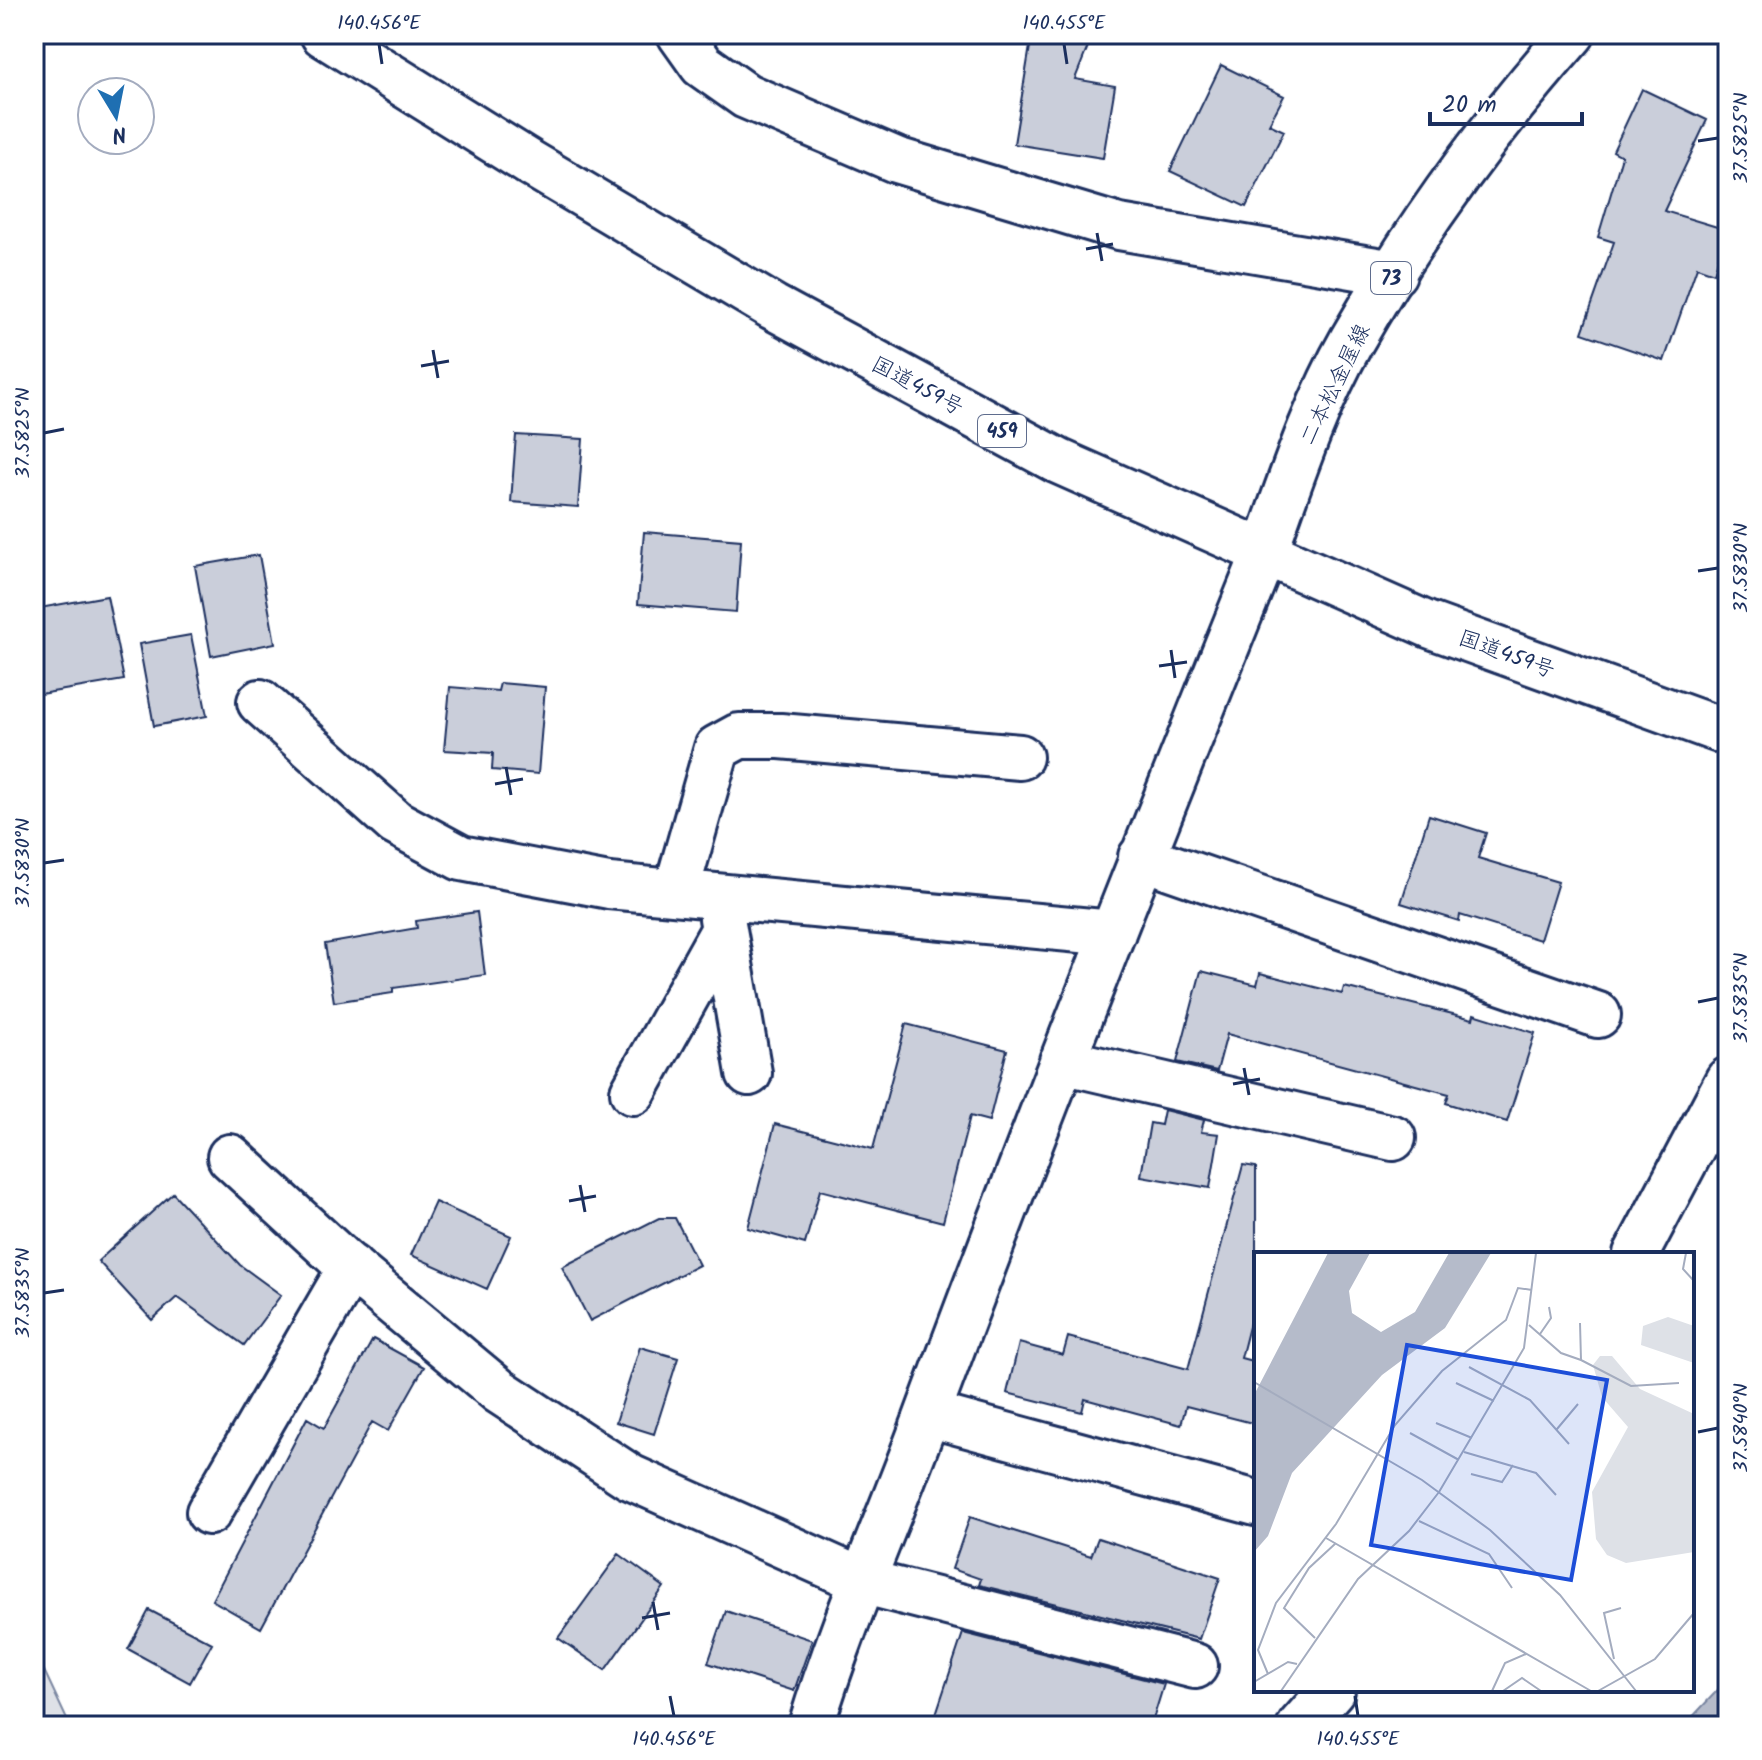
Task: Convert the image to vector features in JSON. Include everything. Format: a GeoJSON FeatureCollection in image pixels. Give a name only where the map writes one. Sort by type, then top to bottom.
{"type":"FeatureCollection","features":[{"type":"Feature","properties":{"kind":"main road","name":"国道459号"},"geometry":{"type":"LineString","coordinates":[[323,34],[530,163],[773,307],[1058,461],[1429,625],[1728,733]]}},
{"type":"Feature","properties":{"kind":"main road"},"geometry":{"type":"LineString","coordinates":[[680,34],[702,65],[746,96],[896,160],[1119,227],[1394,273]]}},
{"type":"Feature","properties":{"kind":"main road","name":"二本松金屋線"},"geometry":{"type":"LineString","coordinates":[[811,1726],[827,1672],[865,1582],[1062,1061],[1264,554],[1303,448],[1351,342],[1459,172],[1572,34]]}},
{"type":"Feature","properties":{"kind":"main road"},"geometry":{"type":"LineString","coordinates":[[260,702],[396,823],[461,858],[706,906],[1113,933]]}},
{"type":"Feature","properties":{"kind":"main road"},"geometry":{"type":"LineString","coordinates":[[633,1092],[706,906],[717,748],[739,736],[780,736],[1020,757]]}},
{"type":"Feature","properties":{"kind":"main road"},"geometry":{"type":"LineString","coordinates":[[1141,857],[1598,1015]]}},
{"type":"Feature","properties":{"kind":"main road"},"geometry":{"type":"LineString","coordinates":[[706,906],[749,1073]]}},
{"type":"Feature","properties":{"kind":"main road"},"geometry":{"type":"LineString","coordinates":[[1062,1061],[1393,1138]]}},
{"type":"Feature","properties":{"kind":"main road"},"geometry":{"type":"LineString","coordinates":[[1637,1252],[1728,1080]]}},
{"type":"Feature","properties":{"kind":"main road"},"geometry":{"type":"LineString","coordinates":[[230,1157],[351,1267],[499,1391],[630,1477],[865,1582],[1195,1666]]}},
{"type":"Feature","properties":{"kind":"main road"},"geometry":{"type":"LineString","coordinates":[[209,1512],[351,1267]]}},
{"type":"Feature","properties":{"kind":"main road"},"geometry":{"type":"LineString","coordinates":[[928,1414],[1254,1502]]}},
{"type":"Feature","properties":{"kind":"main road"},"geometry":{"type":"LineString","coordinates":[[1300,1726],[1330,1692]]}},
{"type":"Feature","properties":{"kind":"shaded area"},"geometry":{"type":"Polygon","coordinates":[[[34,1649],[70,1726],[34,1726],[34,1649]]]}},
{"type":"Feature","properties":{"kind":"water"},"geometry":{"type":"Polygon","coordinates":[[[1728,1679],[1728,1726],[1684,1726],[1728,1679]]]}},
{"type":"Feature","properties":{"kind":"building"},"geometry":{"type":"Polygon","coordinates":[[[1032,34],[1093,34],[1075,79],[1115,86],[1103,158],[1014,144],[1032,34]]]}},
{"type":"Feature","properties":{"kind":"building"},"geometry":{"type":"Polygon","coordinates":[[[1221,65],[1284,96],[1269,124],[1284,131],[1246,207],[1170,171],[1221,65]]]}},
{"type":"Feature","properties":{"kind":"building"},"geometry":{"type":"Polygon","coordinates":[[[1642,89],[1707,120],[1664,211],[1727,230],[1714,273],[1697,267],[1664,361],[1582,333],[1614,242],[1598,237],[1622,156],[1613,151],[1642,89]]]}},
{"type":"Feature","properties":{"kind":"building"},"geometry":{"type":"Polygon","coordinates":[[[516,435],[583,439],[578,507],[511,502],[516,435]]]}},
{"type":"Feature","properties":{"kind":"building"},"geometry":{"type":"Polygon","coordinates":[[[644,532],[741,540],[736,612],[638,604],[644,532]]]}},
{"type":"Feature","properties":{"kind":"building"},"geometry":{"type":"Polygon","coordinates":[[[259,555],[275,643],[211,656],[195,566],[259,555]]]}},
{"type":"Feature","properties":{"kind":"building"},"geometry":{"type":"Polygon","coordinates":[[[107,596],[124,680],[34,695],[34,609],[107,596]]]}},
{"type":"Feature","properties":{"kind":"building"},"geometry":{"type":"Polygon","coordinates":[[[191,635],[207,716],[154,726],[139,644],[191,635]]]}},
{"type":"Feature","properties":{"kind":"building"},"geometry":{"type":"Polygon","coordinates":[[[500,683],[545,687],[538,774],[492,770],[493,753],[444,750],[450,687],[498,691],[500,683]]]}},
{"type":"Feature","properties":{"kind":"building"},"geometry":{"type":"Polygon","coordinates":[[[1429,815],[1486,833],[1478,858],[1558,882],[1540,940],[1460,915],[1459,921],[1401,903],[1429,815]]]}},
{"type":"Feature","properties":{"kind":"building"},"geometry":{"type":"Polygon","coordinates":[[[477,912],[485,975],[393,988],[393,993],[334,1002],[325,944],[417,928],[416,921],[477,912]]]}},
{"type":"Feature","properties":{"kind":"building"},"geometry":{"type":"Polygon","coordinates":[[[1201,971],[1257,985],[1260,973],[1342,994],[1344,987],[1473,1019],[1474,1014],[1535,1033],[1507,1122],[1446,1103],[1449,1094],[1227,1034],[1217,1071],[1177,1062],[1201,971]]]}},
{"type":"Feature","properties":{"kind":"building"},"geometry":{"type":"Polygon","coordinates":[[[906,1024],[1007,1050],[989,1121],[970,1116],[943,1222],[820,1190],[805,1244],[748,1228],[775,1124],[873,1149],[906,1024]]]}},
{"type":"Feature","properties":{"kind":"building"},"geometry":{"type":"Polygon","coordinates":[[[1164,1110],[1204,1120],[1201,1132],[1219,1134],[1210,1188],[1141,1176],[1150,1123],[1161,1125],[1164,1110]]]}},
{"type":"Feature","properties":{"kind":"building"},"geometry":{"type":"Polygon","coordinates":[[[1243,1165],[1256,1167],[1254,1307],[1241,1358],[1254,1361],[1254,1423],[1186,1406],[1181,1425],[1085,1399],[1082,1412],[1007,1393],[1019,1343],[1063,1355],[1068,1337],[1188,1369],[1243,1165]]]}},
{"type":"Feature","properties":{"kind":"building"},"geometry":{"type":"Polygon","coordinates":[[[173,1193],[240,1265],[281,1295],[244,1345],[177,1297],[152,1320],[98,1261],[173,1193]]]}},
{"type":"Feature","properties":{"kind":"building"},"geometry":{"type":"Polygon","coordinates":[[[435,1202],[511,1236],[487,1289],[411,1255],[435,1202]]]}},
{"type":"Feature","properties":{"kind":"building"},"geometry":{"type":"Polygon","coordinates":[[[659,1218],[675,1218],[699,1265],[590,1321],[562,1267],[659,1218]]]}},
{"type":"Feature","properties":{"kind":"building"},"geometry":{"type":"Polygon","coordinates":[[[373,1339],[424,1367],[388,1431],[372,1422],[261,1628],[212,1600],[307,1418],[324,1428],[373,1339]]]}},
{"type":"Feature","properties":{"kind":"building"},"geometry":{"type":"Polygon","coordinates":[[[640,1347],[678,1358],[654,1434],[616,1422],[640,1347]]]}},
{"type":"Feature","properties":{"kind":"building"},"geometry":{"type":"Polygon","coordinates":[[[970,1517],[1091,1556],[1098,1538],[1220,1578],[1199,1639],[979,1585],[981,1579],[952,1569],[970,1517]]]}},
{"type":"Feature","properties":{"kind":"building"},"geometry":{"type":"Polygon","coordinates":[[[619,1554],[664,1587],[605,1670],[558,1638],[619,1554]]]}},
{"type":"Feature","properties":{"kind":"building"},"geometry":{"type":"Polygon","coordinates":[[[149,1610],[212,1643],[190,1683],[128,1649],[149,1610]]]}},
{"type":"Feature","properties":{"kind":"building"},"geometry":{"type":"Polygon","coordinates":[[[726,1611],[812,1640],[794,1691],[708,1663],[726,1611]]]}},
{"type":"Feature","properties":{"kind":"building"},"geometry":{"type":"Polygon","coordinates":[[[963,1633],[1164,1684],[1151,1726],[932,1726],[963,1633]]]}}]}
